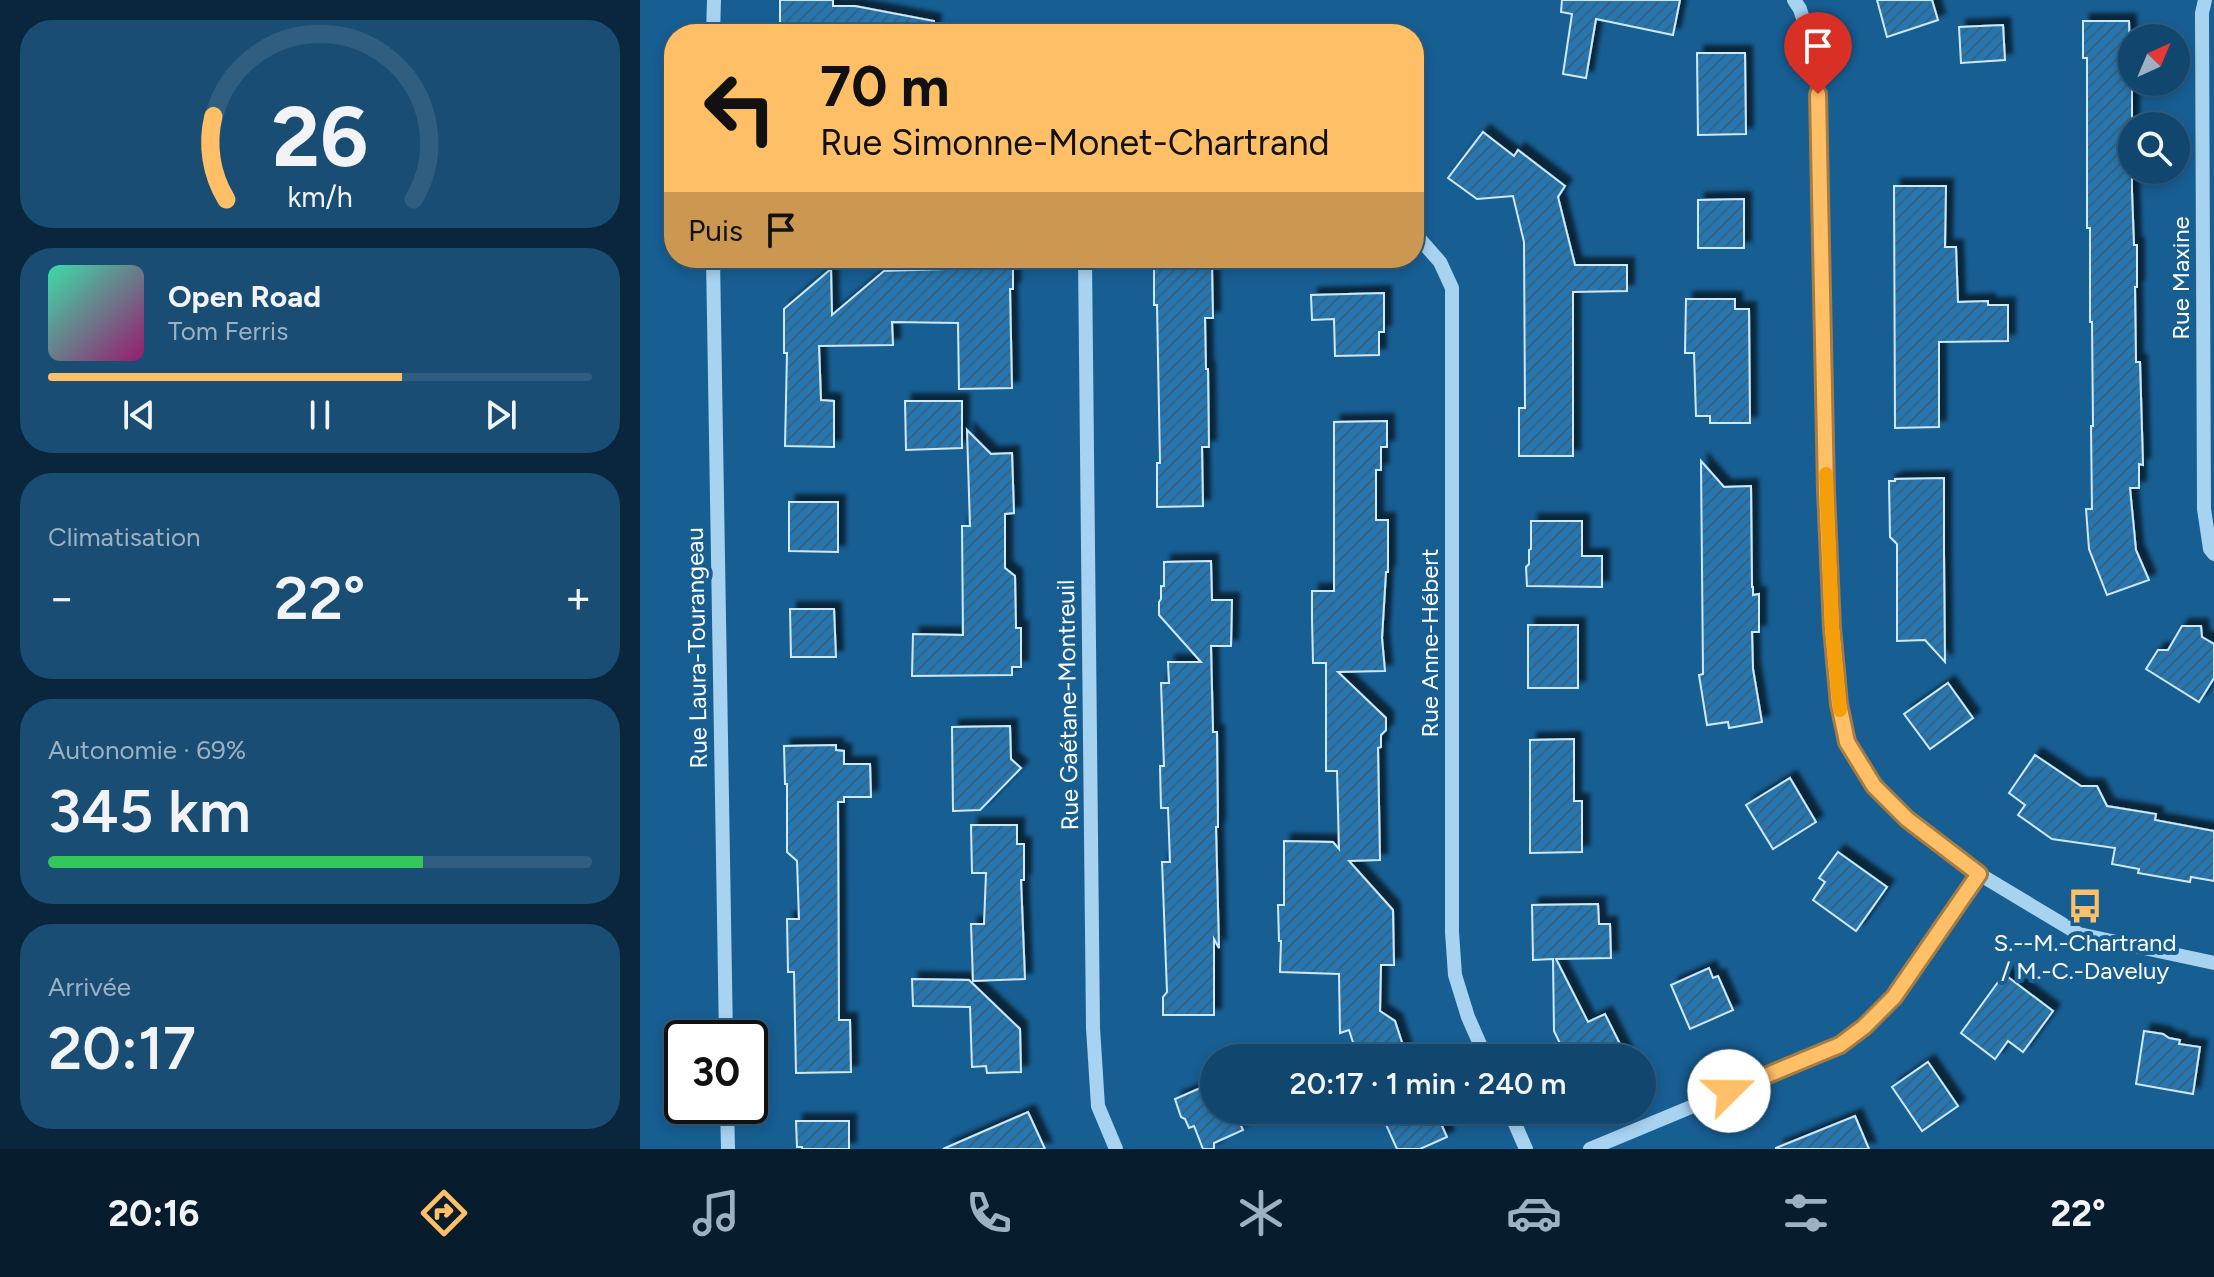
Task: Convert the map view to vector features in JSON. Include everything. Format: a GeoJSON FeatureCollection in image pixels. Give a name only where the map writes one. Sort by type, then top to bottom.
{"type":"FeatureCollection","features":[{"type":"Feature","properties":{"kind":"street"},"geometry":{"type":"LineString","coordinates":[[713,24],[714,0]]}},
{"type":"Feature","properties":{"kind":"street"},"geometry":{"type":"LineString","coordinates":[[1794,0],[1800,9],[1817,63],[1832,628],[1839,704],[1847,742],[1874,786],[1907,819],[1979,874],[2079,934],[2214,963]]}},
{"type":"Feature","properties":{"kind":"street","name":"Rue Maxine"},"geometry":{"type":"LineString","coordinates":[[2205,0],[2202,13],[2204,509],[2210,549],[2214,554]]}},
{"type":"Feature","properties":{"kind":"street","name":"Rue Anne-Hébert"},"geometry":{"type":"LineString","coordinates":[[1424,244],[1440,262],[1452,288],[1452,932],[1455,975],[1480,1044]]}},
{"type":"Feature","properties":{"kind":"street","name":"Rue Laura-Tourangeau"},"geometry":{"type":"LineString","coordinates":[[713,268],[726,1020]]}},
{"type":"Feature","properties":{"kind":"street","name":"Rue Gaétane-Montreuil"},"geometry":{"type":"LineString","coordinates":[[1085,268],[1093,1028],[1098,1106],[1116,1149]]}},
{"type":"Feature","properties":{"kind":"street"},"geometry":{"type":"LineString","coordinates":[[1590,1149],[1840,1045],[1864,1027],[1894,997],[1979,874]]}},
{"type":"Feature","properties":{"kind":"street"},"geometry":{"type":"LineString","coordinates":[[727,1124],[728,1149]]}},
{"type":"Feature","properties":{"kind":"street"},"geometry":{"type":"LineString","coordinates":[[1515,1124],[1526,1149]]}},
{"type":"Feature","properties":{"kind":"building"},"geometry":{"type":"Polygon","coordinates":[[[780,0],[833,0],[833,6],[855,6],[934,21],[934,24],[780,24],[780,0]]]}},
{"type":"Feature","properties":{"kind":"building"},"geometry":{"type":"Polygon","coordinates":[[[1562,0],[1680,0],[1673,35],[1596,19],[1586,78],[1563,74],[1572,14],[1561,12],[1562,0]]]}},
{"type":"Feature","properties":{"kind":"building"},"geometry":{"type":"Polygon","coordinates":[[[1877,0],[1932,0],[1938,20],[1887,37],[1877,0]]]}},
{"type":"Feature","properties":{"kind":"building"},"geometry":{"type":"Polygon","coordinates":[[[2083,21],[2129,21],[2129,24],[2118,24],[2118,96],[2132,96],[2132,112],[2118,112],[2118,184],[2132,184],[2134,245],[2137,245],[2136,362],[2140,362],[2143,465],[2139,464],[2139,488],[2130,488],[2136,550],[2149,580],[2107,595],[2089,549],[2086,509],[2092,509],[2093,426],[2090,228],[2087,228],[2087,58],[2083,58],[2083,21]]]}},
{"type":"Feature","properties":{"kind":"building"},"geometry":{"type":"Polygon","coordinates":[[[2003,25],[2005,60],[1961,63],[1959,27],[2003,25]]]}},
{"type":"Feature","properties":{"kind":"building"},"geometry":{"type":"Polygon","coordinates":[[[1697,53],[1745,53],[1746,134],[1698,135],[1697,53]]]}},
{"type":"Feature","properties":{"kind":"building"},"geometry":{"type":"Polygon","coordinates":[[[1483,132],[1514,156],[1518,150],[1565,186],[1558,197],[1575,265],[1627,265],[1627,291],[1573,292],[1573,456],[1519,456],[1519,408],[1525,408],[1524,242],[1513,196],[1477,199],[1448,178],[1483,132]]]}},
{"type":"Feature","properties":{"kind":"building"},"geometry":{"type":"Polygon","coordinates":[[[1894,186],[1946,186],[1945,247],[1956,247],[1958,302],[1988,301],[1988,305],[2008,305],[2008,341],[1939,342],[1939,427],[1895,428],[1894,186]]]}},
{"type":"Feature","properties":{"kind":"building"},"geometry":{"type":"Polygon","coordinates":[[[1744,199],[1744,248],[1698,248],[1698,200],[1744,199]]]}},
{"type":"Feature","properties":{"kind":"building"},"geometry":{"type":"Polygon","coordinates":[[[1013,268],[1013,289],[1010,289],[1012,388],[959,389],[958,323],[892,322],[893,345],[819,346],[821,400],[834,401],[834,447],[785,446],[787,353],[784,353],[784,309],[831,269],[832,315],[884,271],[1013,268]]]}},
{"type":"Feature","properties":{"kind":"building"},"geometry":{"type":"Polygon","coordinates":[[[1154,268],[1212,268],[1213,318],[1205,318],[1209,447],[1202,447],[1203,506],[1157,507],[1157,463],[1160,463],[1157,305],[1154,305],[1154,268]]]}},
{"type":"Feature","properties":{"kind":"building"},"geometry":{"type":"Polygon","coordinates":[[[1384,293],[1384,332],[1379,332],[1379,355],[1335,356],[1334,319],[1312,320],[1311,295],[1384,293]]]}},
{"type":"Feature","properties":{"kind":"building"},"geometry":{"type":"Polygon","coordinates":[[[1686,299],[1735,299],[1735,309],[1749,309],[1750,423],[1710,423],[1710,416],[1696,416],[1694,353],[1685,353],[1686,299]]]}},
{"type":"Feature","properties":{"kind":"building"},"geometry":{"type":"Polygon","coordinates":[[[905,401],[962,401],[962,448],[906,450],[905,401]]]}},
{"type":"Feature","properties":{"kind":"building"},"geometry":{"type":"Polygon","coordinates":[[[1387,421],[1387,447],[1381,447],[1381,470],[1376,470],[1376,520],[1388,520],[1388,572],[1382,638],[1385,671],[1338,672],[1386,718],[1386,730],[1381,735],[1381,747],[1378,748],[1380,860],[1349,861],[1393,910],[1394,965],[1381,965],[1380,1011],[1395,1021],[1402,1044],[1354,1044],[1349,1030],[1340,1033],[1339,974],[1280,972],[1278,905],[1284,905],[1284,841],[1333,842],[1339,849],[1337,771],[1326,771],[1326,663],[1313,663],[1312,619],[1312,591],[1334,591],[1334,422],[1387,421]]]}},
{"type":"Feature","properties":{"kind":"building"},"geometry":{"type":"Polygon","coordinates":[[[967,430],[991,454],[1012,453],[1014,513],[1005,514],[1005,568],[1015,576],[1016,628],[1021,628],[1021,667],[1012,667],[1012,675],[912,676],[913,634],[963,635],[962,526],[970,526],[967,430]]]}},
{"type":"Feature","properties":{"kind":"building"},"geometry":{"type":"Polygon","coordinates":[[[1701,461],[1724,487],[1751,486],[1752,587],[1753,595],[1759,594],[1759,632],[1752,632],[1753,669],[1762,722],[1729,728],[1728,722],[1707,725],[1699,675],[1703,674],[1701,461]]]}},
{"type":"Feature","properties":{"kind":"building"},"geometry":{"type":"Polygon","coordinates":[[[1944,478],[1945,662],[1925,640],[1897,641],[1897,544],[1890,537],[1889,481],[1944,478]]]}},
{"type":"Feature","properties":{"kind":"building"},"geometry":{"type":"Polygon","coordinates":[[[789,502],[838,502],[838,552],[789,551],[789,502]]]}},
{"type":"Feature","properties":{"kind":"building"},"geometry":{"type":"Polygon","coordinates":[[[1531,521],[1582,521],[1582,556],[1602,556],[1602,587],[1527,586],[1531,521]]]}},
{"type":"Feature","properties":{"kind":"building"},"geometry":{"type":"Polygon","coordinates":[[[1211,561],[1212,600],[1232,600],[1231,646],[1211,646],[1213,732],[1217,732],[1219,948],[1214,939],[1214,1015],[1163,1015],[1163,997],[1167,992],[1162,862],[1170,862],[1168,808],[1161,808],[1160,766],[1164,766],[1161,683],[1169,683],[1168,662],[1201,662],[1159,615],[1159,602],[1161,586],[1164,586],[1164,562],[1211,561]]]}},
{"type":"Feature","properties":{"kind":"building"},"geometry":{"type":"Polygon","coordinates":[[[790,609],[834,609],[836,657],[791,657],[790,609]]]}},
{"type":"Feature","properties":{"kind":"building"},"geometry":{"type":"Polygon","coordinates":[[[1528,625],[1578,625],[1578,688],[1528,688],[1528,625]]]}},
{"type":"Feature","properties":{"kind":"building"},"geometry":{"type":"Polygon","coordinates":[[[2182,626],[2201,626],[2202,637],[2214,644],[2214,678],[2199,702],[2146,669],[2158,650],[2168,650],[2182,626]]]}},
{"type":"Feature","properties":{"kind":"building"},"geometry":{"type":"Polygon","coordinates":[[[1948,683],[1973,718],[1930,749],[1904,714],[1948,683]]]}},
{"type":"Feature","properties":{"kind":"building"},"geometry":{"type":"Polygon","coordinates":[[[1010,726],[1011,759],[1021,768],[980,810],[953,811],[952,727],[1010,726]]]}},
{"type":"Feature","properties":{"kind":"building"},"geometry":{"type":"Polygon","coordinates":[[[1574,739],[1574,801],[1582,801],[1582,852],[1530,853],[1530,740],[1574,739]]]}},
{"type":"Feature","properties":{"kind":"building"},"geometry":{"type":"Polygon","coordinates":[[[836,745],[836,750],[844,751],[844,764],[870,764],[871,797],[844,797],[844,802],[838,802],[839,1020],[850,1020],[851,1072],[796,1073],[794,972],[788,972],[787,919],[799,919],[797,861],[787,852],[784,746],[836,745]]]}},
{"type":"Feature","properties":{"kind":"building"},"geometry":{"type":"Polygon","coordinates":[[[2035,755],[2081,786],[2097,786],[2107,806],[2156,814],[2155,820],[2214,831],[2214,881],[2191,877],[2190,882],[2138,873],[2139,869],[2112,864],[2115,848],[2052,839],[2018,815],[2025,805],[2009,793],[2035,755]]]}},
{"type":"Feature","properties":{"kind":"building"},"geometry":{"type":"Polygon","coordinates":[[[1790,778],[1816,822],[1773,849],[1746,805],[1790,778]]]}},
{"type":"Feature","properties":{"kind":"building"},"geometry":{"type":"Polygon","coordinates":[[[971,825],[1017,825],[1017,844],[1024,844],[1024,880],[1021,880],[1025,979],[973,981],[971,924],[984,924],[986,873],[972,873],[971,825]]]}},
{"type":"Feature","properties":{"kind":"building"},"geometry":{"type":"Polygon","coordinates":[[[1838,852],[1887,887],[1856,931],[1813,900],[1825,882],[1819,878],[1838,852]]]}},
{"type":"Feature","properties":{"kind":"building"},"geometry":{"type":"Polygon","coordinates":[[[1598,904],[1599,924],[1610,924],[1611,958],[1556,959],[1588,1022],[1605,1014],[1620,1044],[1560,1044],[1554,1031],[1553,959],[1533,960],[1532,905],[1598,904]]]}},
{"type":"Feature","properties":{"kind":"building"},"geometry":{"type":"Polygon","coordinates":[[[1709,968],[1713,978],[1718,976],[1733,1010],[1690,1029],[1671,985],[1709,968]]]}},
{"type":"Feature","properties":{"kind":"building"},"geometry":{"type":"Polygon","coordinates":[[[2004,974],[2053,1011],[2023,1052],[2008,1041],[1995,1059],[1961,1033],[2004,974]]]}},
{"type":"Feature","properties":{"kind":"building"},"geometry":{"type":"Polygon","coordinates":[[[912,979],[969,980],[1020,1029],[1021,1072],[987,1073],[986,1066],[972,1067],[970,1007],[913,1006],[912,979]]]}},
{"type":"Feature","properties":{"kind":"building"},"geometry":{"type":"Polygon","coordinates":[[[2144,1031],[2180,1040],[2179,1044],[2200,1047],[2193,1094],[2136,1084],[2144,1031]]]}},
{"type":"Feature","properties":{"kind":"building"},"geometry":{"type":"Polygon","coordinates":[[[1928,1062],[1958,1106],[1922,1131],[1892,1087],[1928,1062]]]}},
{"type":"Feature","properties":{"kind":"building"},"geometry":{"type":"Polygon","coordinates":[[[1200,1088],[1200,1124],[1240,1124],[1243,1130],[1214,1143],[1214,1149],[1203,1149],[1194,1126],[1189,1128],[1181,1117],[1175,1099],[1200,1088]]]}},
{"type":"Feature","properties":{"kind":"building"},"geometry":{"type":"Polygon","coordinates":[[[1028,1112],[1045,1149],[943,1149],[1028,1112]]]}},
{"type":"Feature","properties":{"kind":"building"},"geometry":{"type":"Polygon","coordinates":[[[1855,1116],[1869,1149],[1776,1149],[1776,1148],[1855,1116]]]}},
{"type":"Feature","properties":{"kind":"building"},"geometry":{"type":"Polygon","coordinates":[[[796,1121],[849,1121],[849,1149],[797,1147],[796,1121]]]}},
{"type":"Feature","properties":{"kind":"building"},"geometry":{"type":"Polygon","coordinates":[[[1386,1124],[1441,1124],[1447,1137],[1420,1149],[1397,1149],[1386,1124]]]}},
{"type":"Feature","properties":{"kind":"slow traffic"},"geometry":{"type":"LineString","coordinates":[[1826,474],[1832,628],[1840,710]]}},
{"type":"Feature","properties":{"kind":"place","name":"S.--M.-Chartrand / M.-C.-Daveluy"},"geometry":{"type":"Point","coordinates":[2085,906]}},
{"type":"Feature","properties":{"kind":"route"},"geometry":{"type":"LineString","coordinates":[[1729,1091],[1840,1045],[1864,1027],[1894,997],[1979,874],[1907,819],[1874,786],[1847,742],[1839,704],[1826,490],[1818,94]]}}]}
